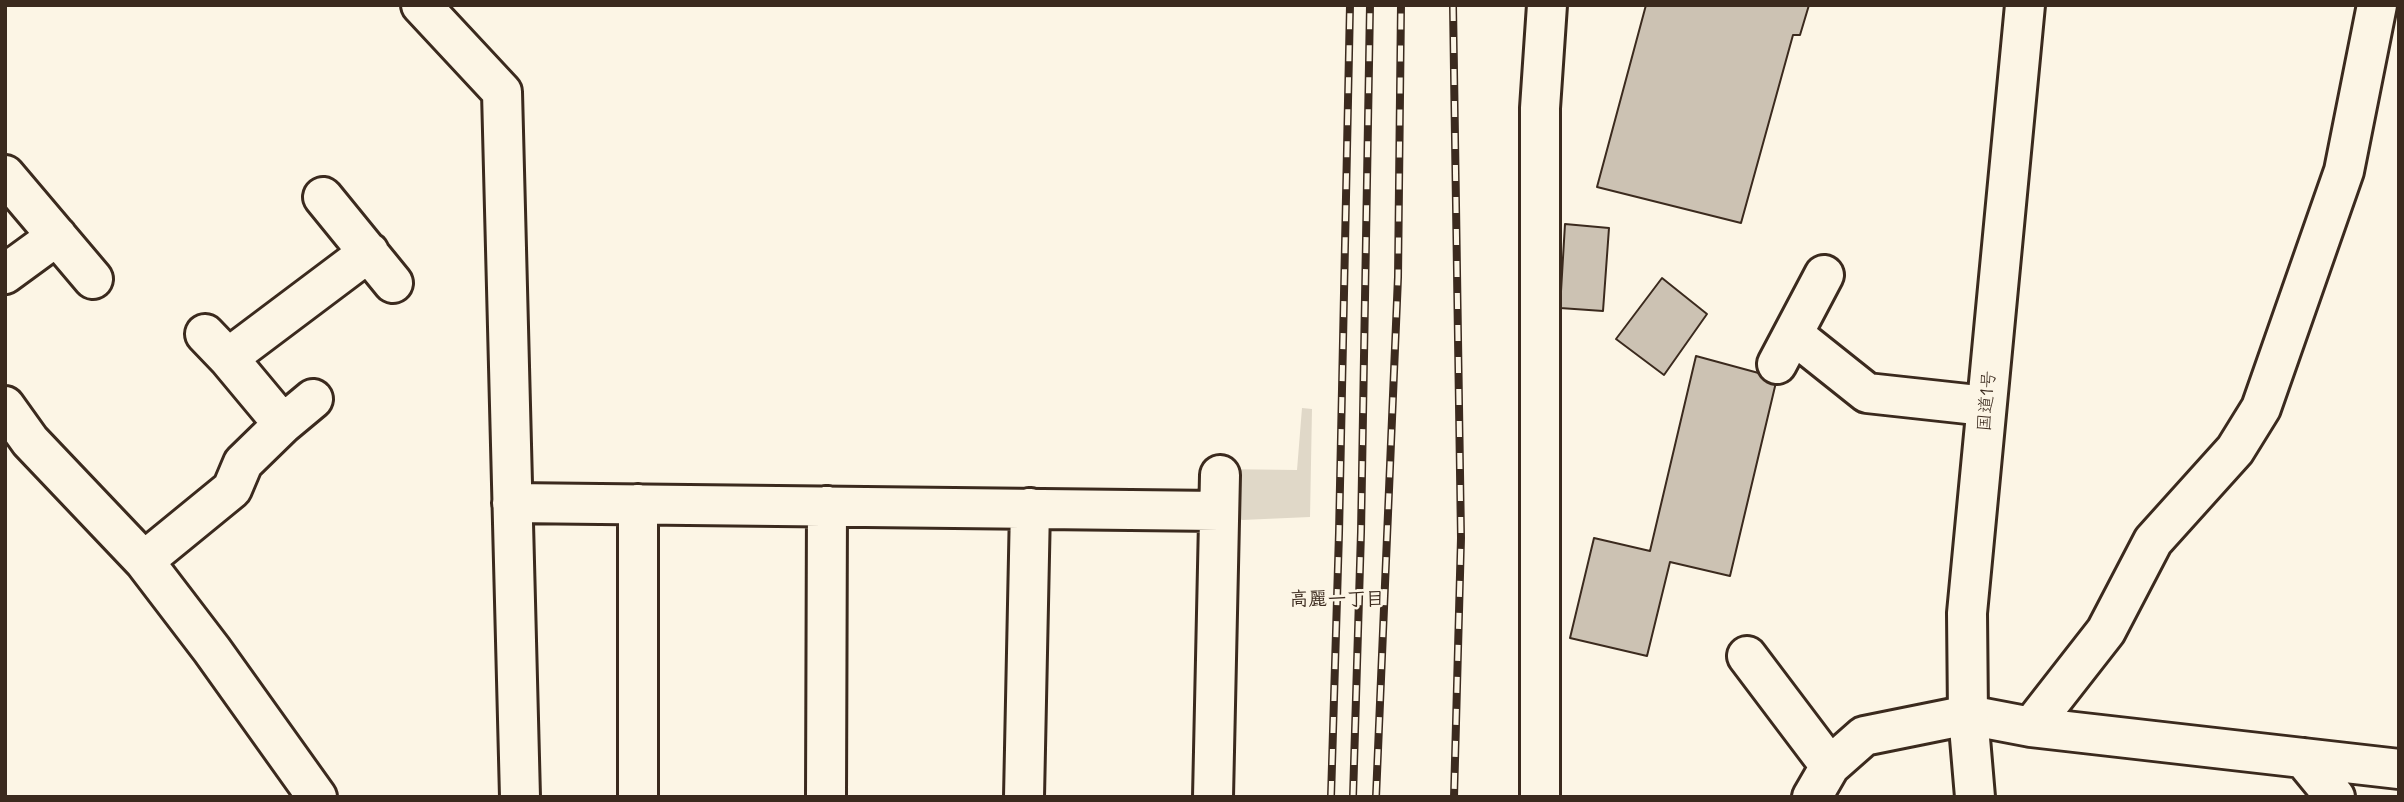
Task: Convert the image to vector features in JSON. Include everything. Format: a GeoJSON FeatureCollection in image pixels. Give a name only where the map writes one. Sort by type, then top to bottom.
{"type":"FeatureCollection","features":[{"type":"Feature","properties":{"kind":"main road"},"geometry":{"type":"LineString","coordinates":[[421,5],[502,92],[520,797]]}},
{"type":"Feature","properties":{"kind":"main road"},"geometry":{"type":"LineString","coordinates":[[1540,797],[1540,120],[1547,5]]}},
{"type":"Feature","properties":{"kind":"main road","name":"国道1号"},"geometry":{"type":"LineString","coordinates":[[1975,797],[1968,715],[1967,613],[1972,405],[2025,5]]}},
{"type":"Feature","properties":{"kind":"main road"},"geometry":{"type":"LineString","coordinates":[[2031,727],[2106,631],[2153,541],[2235,450],[2261,408],[2344,171],[2377,5]]}},
{"type":"Feature","properties":{"kind":"main road"},"geometry":{"type":"LineString","coordinates":[[5,175],[93,279]]}},
{"type":"Feature","properties":{"kind":"main road"},"geometry":{"type":"LineString","coordinates":[[323,197],[393,283]]}},
{"type":"Feature","properties":{"kind":"main road"},"geometry":{"type":"LineString","coordinates":[[5,274],[57,236]]}},
{"type":"Feature","properties":{"kind":"main road"},"geometry":{"type":"LineString","coordinates":[[283,424],[216,346],[369,252]]}},
{"type":"Feature","properties":{"kind":"main road"},"geometry":{"type":"LineString","coordinates":[[1824,275],[1785,349],[1867,393],[1972,405]]}},
{"type":"Feature","properties":{"kind":"main road"},"geometry":{"type":"LineString","coordinates":[[144,561],[232,489],[243,463],[313,399]]}},
{"type":"Feature","properties":{"kind":"main road"},"geometry":{"type":"LineString","coordinates":[[5,405],[30,441],[144,561],[212,650],[317,797]]}},
{"type":"Feature","properties":{"kind":"main road"},"geometry":{"type":"LineString","coordinates":[[512,503],[1030,508],[1219,493],[1213,797]]}},
{"type":"Feature","properties":{"kind":"main road"},"geometry":{"type":"LineString","coordinates":[[638,504],[638,797]]}},
{"type":"Feature","properties":{"kind":"main road"},"geometry":{"type":"LineString","coordinates":[[826,797],[827,506]]}},
{"type":"Feature","properties":{"kind":"main road"},"geometry":{"type":"LineString","coordinates":[[1024,797],[1030,508]]}},
{"type":"Feature","properties":{"kind":"main road"},"geometry":{"type":"LineString","coordinates":[[1747,656],[1821,781],[1864,736],[1968,715],[2031,727],[2399,769]]}},
{"type":"Feature","properties":{"kind":"main road"},"geometry":{"type":"LineString","coordinates":[[2303,758],[2335,797]]}},
{"type":"Feature","properties":{"kind":"shaded area"},"geometry":{"type":"Polygon","coordinates":[[[1302,408],[1312,409],[1310,517],[1219,521],[1219,469],[1297,470],[1302,408]]]}},
{"type":"Feature","properties":{"kind":"building"},"geometry":{"type":"Polygon","coordinates":[[[1646,5],[1809,5],[1800,35],[1793,35],[1741,223],[1597,187],[1646,5]]]}},
{"type":"Feature","properties":{"kind":"building"},"geometry":{"type":"Polygon","coordinates":[[[1565,224],[1609,228],[1603,311],[1560,308],[1565,224]]]}},
{"type":"Feature","properties":{"kind":"building"},"geometry":{"type":"Polygon","coordinates":[[[1662,278],[1707,314],[1664,375],[1616,339],[1662,278]]]}},
{"type":"Feature","properties":{"kind":"building"},"geometry":{"type":"Polygon","coordinates":[[[1696,356],[1777,378],[1730,576],[1670,562],[1647,656],[1570,638],[1594,538],[1650,551],[1696,356]]]}},
{"type":"Feature","properties":{"kind":"railway"},"geometry":{"type":"LineString","coordinates":[[1331,797],[1350,5]]}},
{"type":"Feature","properties":{"kind":"railway"},"geometry":{"type":"LineString","coordinates":[[1353,797],[1361,532],[1370,5]]}},
{"type":"Feature","properties":{"kind":"railway"},"geometry":{"type":"LineString","coordinates":[[1376,797],[1398,277],[1401,5]]}},
{"type":"Feature","properties":{"kind":"railway"},"geometry":{"type":"LineString","coordinates":[[1453,5],[1461,538],[1454,797]]}},
{"type":"Feature","properties":{"kind":"district","name":"高麗一丁目"},"geometry":{"type":"Point","coordinates":[1337,600]}}]}
